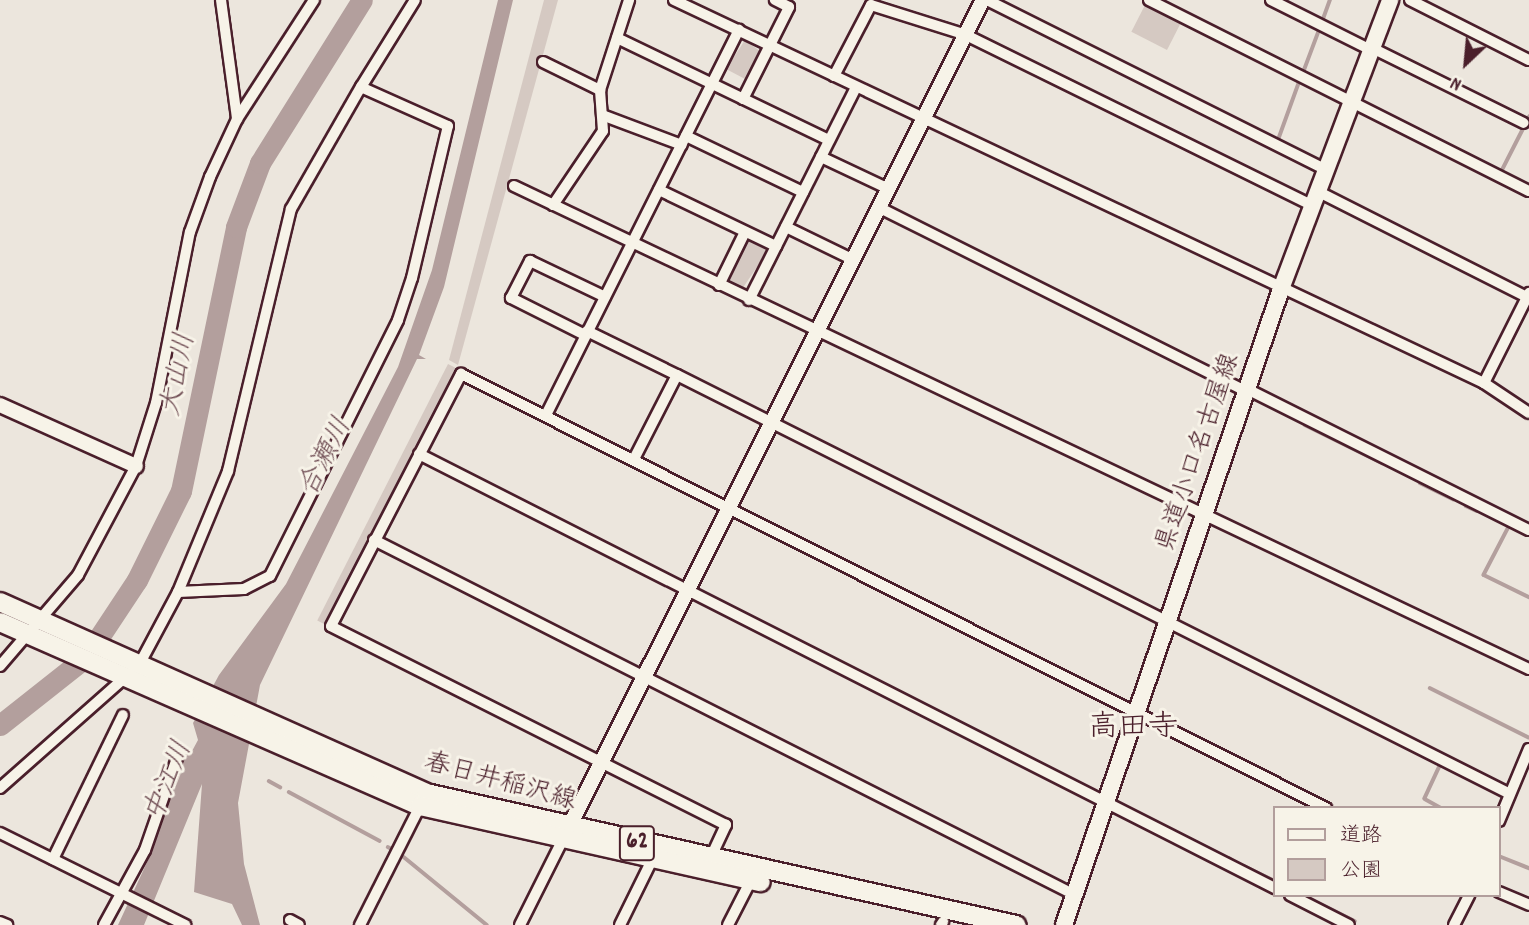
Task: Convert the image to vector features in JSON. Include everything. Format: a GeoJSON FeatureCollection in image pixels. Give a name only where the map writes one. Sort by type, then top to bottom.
{"type":"FeatureCollection","features":[{"type":"Feature","properties":{"kind":"main road","name":"県道小口名古屋線"},"geometry":{"type":"LineString","coordinates":[[1064,925],[1281,289],[1390,0]]}},
{"type":"Feature","properties":{"kind":"main road","name":"春日井稲沢線"},"geometry":{"type":"LineString","coordinates":[[0,602],[39,620],[109,662],[122,677],[156,682],[420,806],[565,835],[710,859],[1016,925]]}},
{"type":"Feature","properties":{"kind":"main road","name":"春日井稲沢線"},"geometry":{"type":"LineString","coordinates":[[0,622],[26,634],[109,662],[139,665],[156,682]]}},
{"type":"Feature","properties":{"kind":"main road","name":"春日井稲沢線"},"geometry":{"type":"LineString","coordinates":[[267,732],[426,793],[652,860],[947,924]]}},
{"type":"Feature","properties":{"kind":"street"},"geometry":{"type":"LineString","coordinates":[[221,0],[237,119]]}},
{"type":"Feature","properties":{"kind":"street"},"geometry":{"type":"LineString","coordinates":[[0,666],[78,575],[136,466],[156,403],[190,232],[237,119],[314,0]]}},
{"type":"Feature","properties":{"kind":"street"},"geometry":{"type":"LineString","coordinates":[[0,788],[122,677],[139,665],[178,592],[228,471],[291,209],[415,0]]}},
{"type":"Feature","properties":{"kind":"street"},"geometry":{"type":"LineString","coordinates":[[552,205],[603,131],[600,90],[629,0]]}},
{"type":"Feature","properties":{"kind":"street"},"geometry":{"type":"LineString","coordinates":[[674,0],[1484,383],[1529,413]]}},
{"type":"Feature","properties":{"kind":"street"},"geometry":{"type":"LineString","coordinates":[[743,99],[789,6],[775,0]]}},
{"type":"Feature","properties":{"kind":"street"},"geometry":{"type":"LineString","coordinates":[[520,925],[985,0],[1325,169]]}},
{"type":"Feature","properties":{"kind":"street"},"geometry":{"type":"LineString","coordinates":[[1149,0],[1529,191]]}},
{"type":"Feature","properties":{"kind":"street"},"geometry":{"type":"LineString","coordinates":[[1271,0],[1524,123]]}},
{"type":"Feature","properties":{"kind":"street"},"geometry":{"type":"LineString","coordinates":[[1410,0],[1529,60]]}},
{"type":"Feature","properties":{"kind":"street"},"geometry":{"type":"LineString","coordinates":[[834,76],[871,5],[966,36],[1528,296],[1484,383]]}},
{"type":"Feature","properties":{"kind":"street"},"geometry":{"type":"LineString","coordinates":[[546,415],[739,30]]}},
{"type":"Feature","properties":{"kind":"street"},"geometry":{"type":"LineString","coordinates":[[617,38],[830,140]]}},
{"type":"Feature","properties":{"kind":"street"},"geometry":{"type":"LineString","coordinates":[[542,62],[600,90]]}},
{"type":"Feature","properties":{"kind":"street"},"geometry":{"type":"LineString","coordinates":[[749,300],[856,86]]}},
{"type":"Feature","properties":{"kind":"street"},"geometry":{"type":"LineString","coordinates":[[178,592],[244,589],[270,576],[398,320],[449,126],[361,87]]}},
{"type":"Feature","properties":{"kind":"street"},"geometry":{"type":"LineString","coordinates":[[602,115],[684,141],[803,192]]}},
{"type":"Feature","properties":{"kind":"street"},"geometry":{"type":"LineString","coordinates":[[821,157],[889,189]]}},
{"type":"Feature","properties":{"kind":"street"},"geometry":{"type":"LineString","coordinates":[[513,186],[1529,669]]}},
{"type":"Feature","properties":{"kind":"street"},"geometry":{"type":"LineString","coordinates":[[659,190],[776,246]]}},
{"type":"Feature","properties":{"kind":"street"},"geometry":{"type":"LineString","coordinates":[[880,208],[1528,527]]}},
{"type":"Feature","properties":{"kind":"street"},"geometry":{"type":"LineString","coordinates":[[786,227],[854,260]]}},
{"type":"Feature","properties":{"kind":"street"},"geometry":{"type":"LineString","coordinates":[[719,285],[745,232]]}},
{"type":"Feature","properties":{"kind":"street"},"geometry":{"type":"LineString","coordinates":[[605,297],[530,261],[511,298],[773,421],[1510,794]]}},
{"type":"Feature","properties":{"kind":"street"},"geometry":{"type":"LineString","coordinates":[[710,859],[726,825],[331,626],[461,374],[730,506],[1322,806]]}},
{"type":"Feature","properties":{"kind":"street"},"geometry":{"type":"LineString","coordinates":[[634,459],[677,375]]}},
{"type":"Feature","properties":{"kind":"street"},"geometry":{"type":"LineString","coordinates":[[0,405],[136,466]]}},
{"type":"Feature","properties":{"kind":"street"},"geometry":{"type":"LineString","coordinates":[[419,454],[1274,888]]}},
{"type":"Feature","properties":{"kind":"street"},"geometry":{"type":"LineString","coordinates":[[374,540],[1075,895]]}},
{"type":"Feature","properties":{"kind":"street"},"geometry":{"type":"LineString","coordinates":[[53,859],[123,715]]}},
{"type":"Feature","properties":{"kind":"street"},"geometry":{"type":"LineString","coordinates":[[1501,816],[1510,794],[1524,774],[1529,749]]}},
{"type":"Feature","properties":{"kind":"street"},"geometry":{"type":"LineString","coordinates":[[104,925],[126,894],[178,755]]}},
{"type":"Feature","properties":{"kind":"street"},"geometry":{"type":"LineString","coordinates":[[360,925],[420,806]]}},
{"type":"Feature","properties":{"kind":"street"},"geometry":{"type":"LineString","coordinates":[[0,833],[185,925]]}},
{"type":"Feature","properties":{"kind":"street"},"geometry":{"type":"LineString","coordinates":[[620,925],[652,860]]}},
{"type":"Feature","properties":{"kind":"street"},"geometry":{"type":"LineString","coordinates":[[728,925],[751,880]]}},
{"type":"Feature","properties":{"kind":"street"},"geometry":{"type":"LineString","coordinates":[[1501,893],[1529,905]]}},
{"type":"Feature","properties":{"kind":"street"},"geometry":{"type":"LineString","coordinates":[[1294,897],[1349,925]]}},
{"type":"Feature","properties":{"kind":"street"},"geometry":{"type":"LineString","coordinates":[[1454,925],[1468,897]]}},
{"type":"Feature","properties":{"kind":"street"},"geometry":{"type":"LineString","coordinates":[[0,922],[7,925]]}},
{"type":"Feature","properties":{"kind":"green space"},"geometry":{"type":"Polygon","coordinates":[[[544,0],[558,0],[458,365],[449,360],[544,0]]]}},
{"type":"Feature","properties":{"kind":"green space"},"geometry":{"type":"Polygon","coordinates":[[[1145,5],[1181,23],[1167,50],[1131,32],[1145,5]]]}},
{"type":"Feature","properties":{"kind":"green space"},"geometry":{"type":"Polygon","coordinates":[[[745,40],[761,52],[747,80],[726,69],[745,40]]]}},
{"type":"Feature","properties":{"kind":"green space"},"geometry":{"type":"Polygon","coordinates":[[[750,238],[768,250],[741,290],[723,278],[750,238]]]}},
{"type":"Feature","properties":{"kind":"green space"},"geometry":{"type":"Polygon","coordinates":[[[448,364],[458,369],[327,626],[317,621],[448,364]]]}},
{"type":"Feature","properties":{"kind":"shaded area"},"geometry":{"type":"Polygon","coordinates":[[[498,0],[513,0],[444,287],[419,355],[426,359],[417,359],[260,685],[238,803],[244,864],[260,925],[242,925],[232,904],[194,892],[202,784],[144,925],[118,925],[149,858],[182,753],[191,753],[198,740],[193,723],[219,675],[286,584],[398,367],[432,270],[498,0]]]}},
{"type":"Feature","properties":{"kind":"waterway","name":"大山川"},"geometry":{"type":"LineString","coordinates":[[0,725],[86,657],[137,580],[181,491],[236,227],[260,163],[362,0]]}},
{"type":"Feature","properties":{"kind":"waterway"},"geometry":{"type":"LineString","coordinates":[[1323,19],[1330,0]]}},
{"type":"Feature","properties":{"kind":"waterway"},"geometry":{"type":"LineString","coordinates":[[942,22],[960,27]]}},
{"type":"Feature","properties":{"kind":"waterway"},"geometry":{"type":"LineString","coordinates":[[1304,70],[1319,30]]}},
{"type":"Feature","properties":{"kind":"waterway"},"geometry":{"type":"LineString","coordinates":[[1278,140],[1299,82]]}},
{"type":"Feature","properties":{"kind":"waterway"},"geometry":{"type":"LineString","coordinates":[[1501,172],[1529,117]]}},
{"type":"Feature","properties":{"kind":"waterway"},"geometry":{"type":"LineString","coordinates":[[1305,425],[1382,463]]}},
{"type":"Feature","properties":{"kind":"waterway"},"geometry":{"type":"LineString","coordinates":[[1420,483],[1453,499]]}},
{"type":"Feature","properties":{"kind":"waterway"},"geometry":{"type":"LineString","coordinates":[[1466,506],[1477,511]]}},
{"type":"Feature","properties":{"kind":"waterway"},"geometry":{"type":"LineString","coordinates":[[1509,527],[1484,575],[1529,597]]}},
{"type":"Feature","properties":{"kind":"waterway"},"geometry":{"type":"LineString","coordinates":[[1430,688],[1528,737]]}},
{"type":"Feature","properties":{"kind":"waterway"},"geometry":{"type":"LineString","coordinates":[[1437,806],[1425,799],[1441,764]]}},
{"type":"Feature","properties":{"kind":"waterway"},"geometry":{"type":"LineString","coordinates":[[269,781],[280,787]]}},
{"type":"Feature","properties":{"kind":"waterway"},"geometry":{"type":"LineString","coordinates":[[289,792],[380,841]]}},
{"type":"Feature","properties":{"kind":"waterway"},"geometry":{"type":"LineString","coordinates":[[1190,839],[1222,855]]}},
{"type":"Feature","properties":{"kind":"waterway"},"geometry":{"type":"LineString","coordinates":[[388,847],[392,849]]}},
{"type":"Feature","properties":{"kind":"waterway"},"geometry":{"type":"LineString","coordinates":[[404,857],[487,925]]}},
{"type":"Feature","properties":{"kind":"waterway"},"geometry":{"type":"LineString","coordinates":[[1501,857],[1529,868]]}},
{"type":"Feature","properties":{"kind":"waterway"},"geometry":{"type":"LineString","coordinates":[[1229,858],[1235,862]]}},
{"type":"Feature","properties":{"kind":"waterway"},"geometry":{"type":"LineString","coordinates":[[1244,866],[1274,881]]}},
{"type":"Feature","properties":{"kind":"waterway"},"geometry":{"type":"LineString","coordinates":[[1307,897],[1355,921]]}},
{"type":"Feature","properties":{"kind":"district","name":"高田寺"},"geometry":{"type":"Point","coordinates":[1133,730]}},
{"type":"Feature","properties":{"kind":"water label","name":"合瀬川"},"geometry":{"type":"Point","coordinates":[327,458]}},
{"type":"Feature","properties":{"kind":"water label","name":"中江川"},"geometry":{"type":"Point","coordinates":[170,782]}}]}
